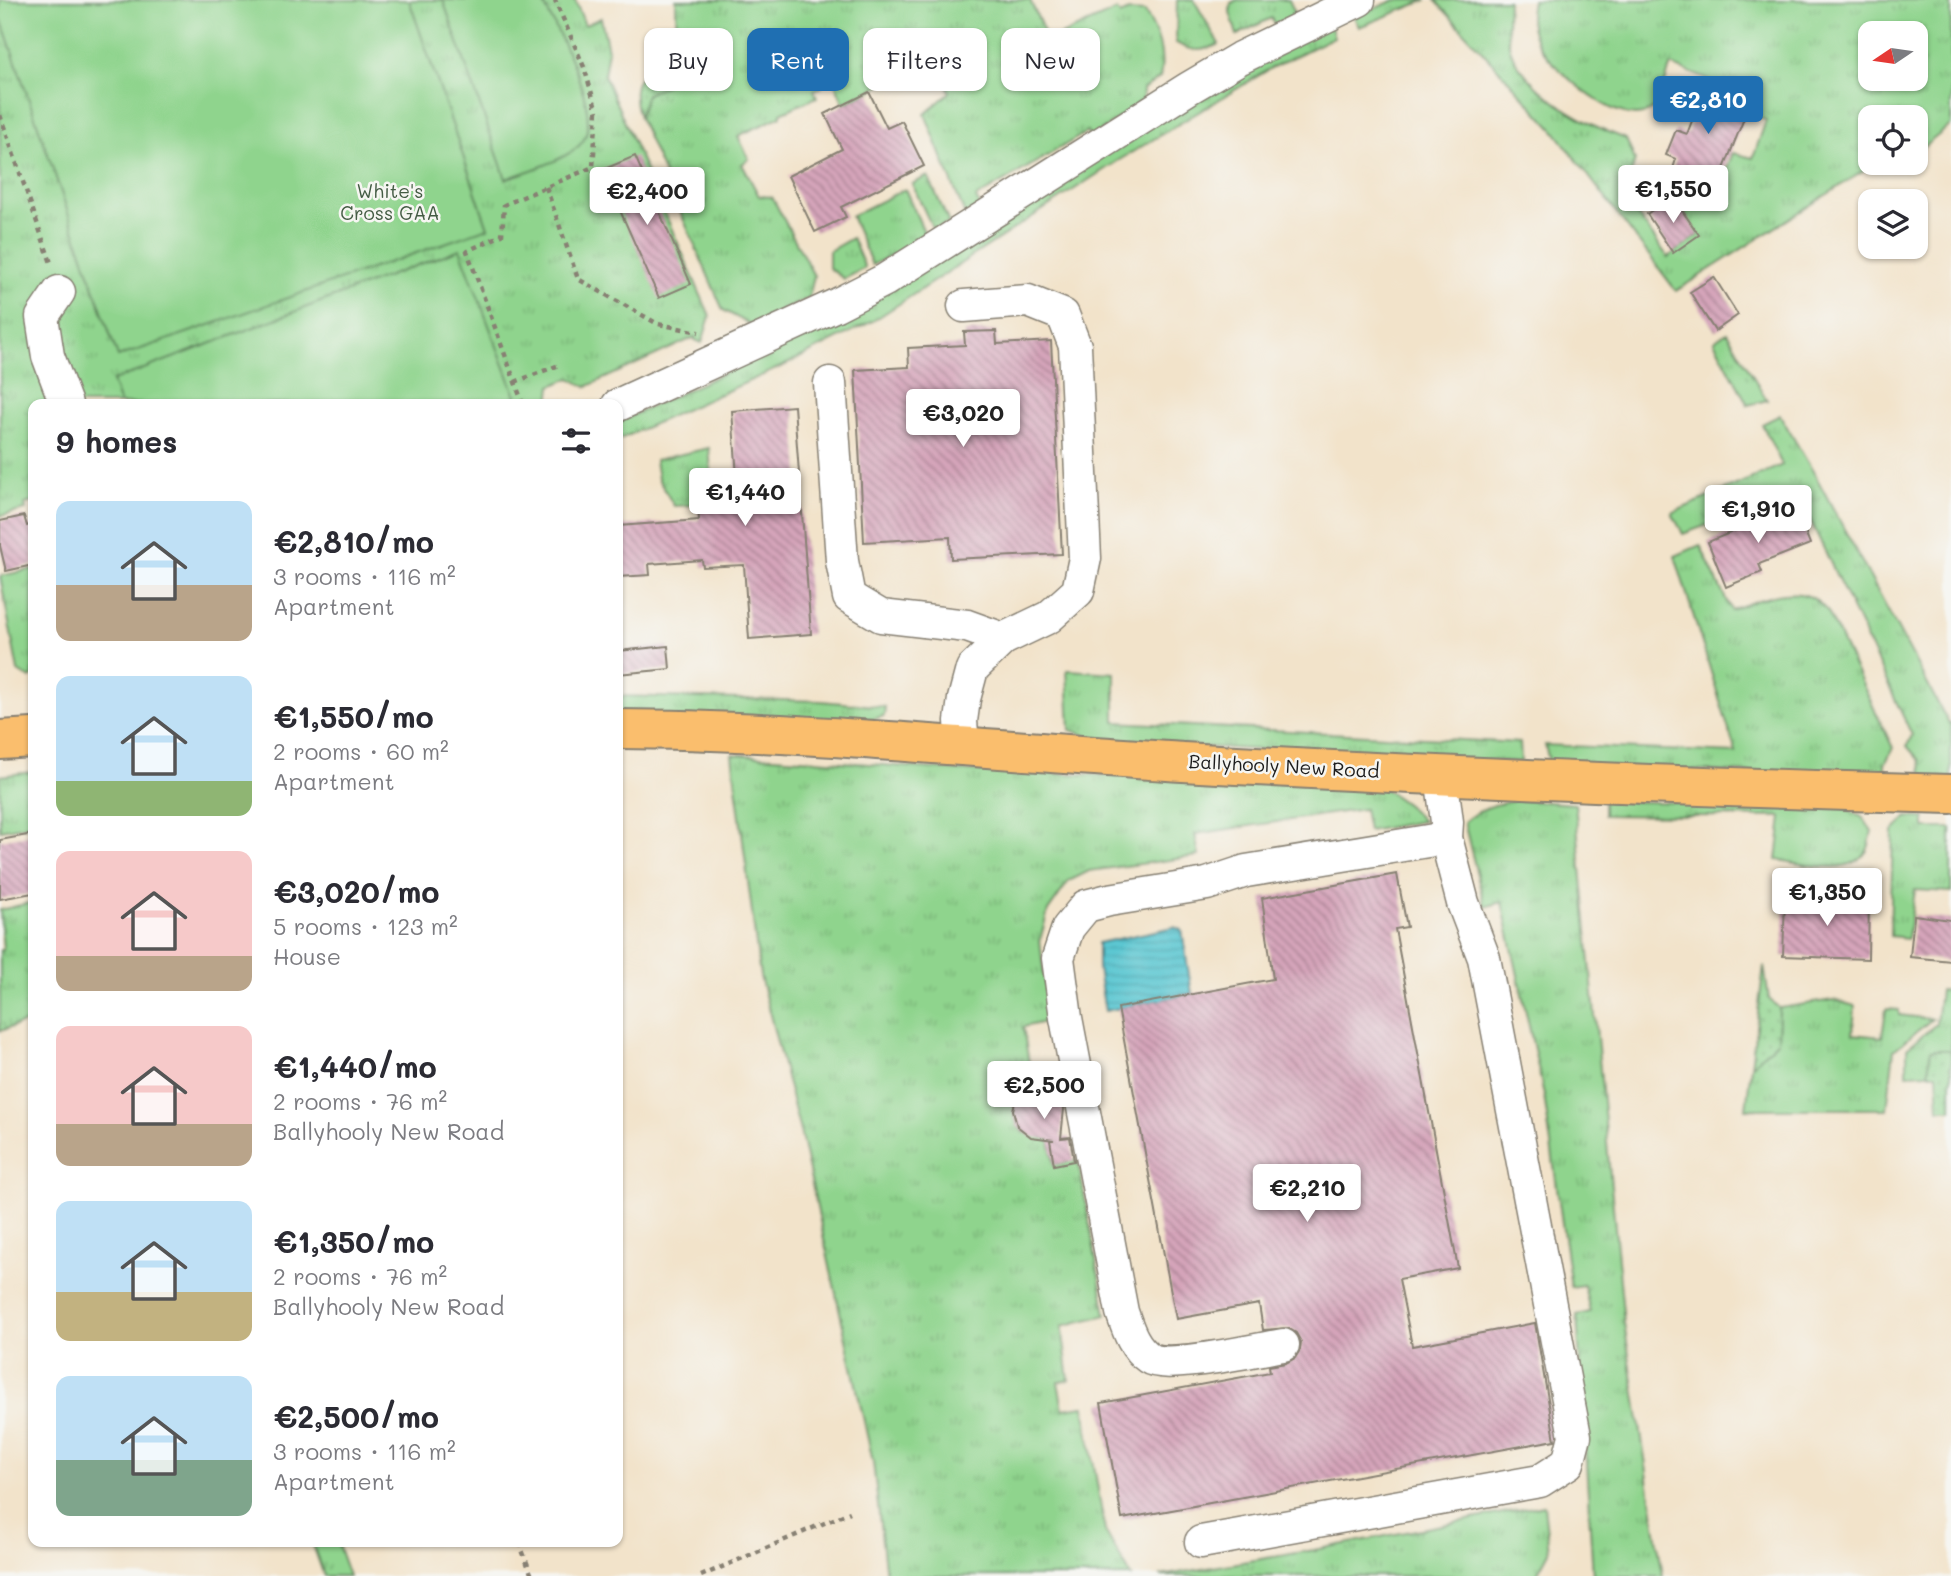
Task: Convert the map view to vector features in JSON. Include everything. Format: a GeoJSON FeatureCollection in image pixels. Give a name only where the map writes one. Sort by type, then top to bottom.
{"type":"FeatureCollection","features":[{"type":"Feature","properties":{"kind":"main road","name":"Ballyhooly New Road"},"geometry":{"type":"LineString","coordinates":[[623,729],[692,730],[963,745],[1198,763],[1951,794]]}},
{"type":"Feature","properties":{"kind":"main road"},"geometry":{"type":"LineString","coordinates":[[0,740],[28,738]]}},
{"type":"Feature","properties":{"kind":"street"},"geometry":{"type":"LineString","coordinates":[[623,403],[885,280],[1199,82],[1240,58],[1359,0]]}},
{"type":"Feature","properties":{"kind":"street"},"geometry":{"type":"LineString","coordinates":[[59,292],[42,317],[48,356],[64,399]]}},
{"type":"Feature","properties":{"kind":"street"},"geometry":{"type":"LineString","coordinates":[[963,745],[961,721],[972,668],[1003,639],[1049,617],[1078,591],[1085,558],[1075,346],[1063,315],[1028,301],[964,306]]}},
{"type":"Feature","properties":{"kind":"street"},"geometry":{"type":"LineString","coordinates":[[830,383],[842,561],[849,597],[881,616],[967,626],[1003,639]]}},
{"type":"Feature","properties":{"kind":"street"},"geometry":{"type":"LineString","coordinates":[[1201,1542],[1540,1481],[1568,1463],[1575,1436],[1484,958],[1463,903],[1446,838],[1447,822],[1441,774]]}},
{"type":"Feature","properties":{"kind":"street"},"geometry":{"type":"LineString","coordinates":[[1283,1345],[1173,1363],[1150,1360],[1132,1341],[1122,1312],[1066,1018],[1058,958],[1068,928],[1086,906],[1207,884],[1246,871],[1446,838]]}},
{"type":"Feature","properties":{"kind":"path"},"geometry":{"type":"LineString","coordinates":[[521,399],[467,251],[502,235],[504,205],[593,167],[597,111],[584,67],[555,0]]}},
{"type":"Feature","properties":{"kind":"path"},"geometry":{"type":"LineString","coordinates":[[0,115],[59,292]]}},
{"type":"Feature","properties":{"kind":"path"},"geometry":{"type":"LineString","coordinates":[[546,187],[578,279],[657,324],[704,333],[702,340],[695,338],[690,342],[700,368]]}},
{"type":"Feature","properties":{"kind":"path"},"geometry":{"type":"LineString","coordinates":[[515,382],[559,365]]}},
{"type":"Feature","properties":{"kind":"path"},"geometry":{"type":"LineString","coordinates":[[701,1576],[850,1512]]}},
{"type":"Feature","properties":{"kind":"path"},"geometry":{"type":"LineString","coordinates":[[521,1547],[532,1576]]}},
{"type":"Feature","properties":{"kind":"green space","name":"White's Cross GAA"},"geometry":{"type":"Polygon","coordinates":[[[0,0],[575,0],[585,25],[601,18],[608,50],[604,75],[710,316],[702,343],[695,340],[695,337],[586,387],[570,378],[551,386],[550,399],[28,399],[28,503],[25,504],[26,510],[0,516],[0,0]]]}},
{"type":"Feature","properties":{"kind":"green space"},"geometry":{"type":"Polygon","coordinates":[[[0,0],[409,0],[488,228],[118,357],[0,16],[0,0]]]}},
{"type":"Feature","properties":{"kind":"green space"},"geometry":{"type":"Polygon","coordinates":[[[443,0],[542,0],[583,91],[588,127],[583,141],[577,147],[548,164],[506,179],[443,0]]]}},
{"type":"Feature","properties":{"kind":"green space"},"geometry":{"type":"Polygon","coordinates":[[[676,0],[1030,0],[1042,28],[1001,28],[1001,91],[1100,91],[1100,28],[1077,28],[1117,10],[1120,15],[1129,11],[1145,12],[1154,28],[1162,60],[1160,78],[1143,89],[1143,100],[1090,139],[1087,132],[976,198],[980,206],[965,215],[925,114],[949,91],[987,91],[987,28],[863,28],[863,91],[871,91],[844,104],[838,91],[849,91],[849,28],[747,28],[747,91],[814,91],[817,97],[738,136],[749,159],[742,164],[759,196],[772,197],[814,276],[809,298],[751,325],[723,310],[639,117],[646,94],[652,91],[733,91],[733,28],[676,28],[676,0]]]}},
{"type":"Feature","properties":{"kind":"green space"},"geometry":{"type":"Polygon","coordinates":[[[1177,0],[1194,0],[1219,44],[1198,50],[1176,43],[1177,0]]]}},
{"type":"Feature","properties":{"kind":"green space"},"geometry":{"type":"Polygon","coordinates":[[[1237,0],[1289,0],[1296,15],[1275,25],[1271,18],[1237,35],[1230,12],[1231,3],[1237,0]]]}},
{"type":"Feature","properties":{"kind":"green space"},"geometry":{"type":"Polygon","coordinates":[[[1395,0],[1427,0],[1359,27],[1354,17],[1395,0]]]}},
{"type":"Feature","properties":{"kind":"green space"},"geometry":{"type":"Polygon","coordinates":[[[1435,0],[1508,0],[1509,45],[1514,59],[1527,76],[1548,97],[1572,114],[1626,139],[1635,160],[1626,191],[1633,209],[1668,257],[1699,235],[1684,214],[1694,191],[1715,199],[1733,153],[1753,158],[1766,120],[1734,109],[1740,92],[1671,65],[1655,106],[1643,114],[1627,114],[1609,107],[1573,82],[1537,42],[1531,27],[1532,0],[1951,0],[1951,125],[1928,143],[1928,105],[1858,105],[1858,175],[1676,291],[1553,129],[1435,0]]]}},
{"type":"Feature","properties":{"kind":"green space"},"geometry":{"type":"Polygon","coordinates":[[[1330,24],[1334,37],[1273,67],[1116,162],[873,321],[785,365],[623,438],[623,420],[782,346],[1198,94],[1330,24]]]}},
{"type":"Feature","properties":{"kind":"green space"},"geometry":{"type":"Polygon","coordinates":[[[644,73],[644,91],[653,91],[647,94],[639,117],[635,93],[644,73]]]}},
{"type":"Feature","properties":{"kind":"green space"},"geometry":{"type":"Polygon","coordinates":[[[928,176],[949,223],[933,229],[912,184],[928,176]]]}},
{"type":"Feature","properties":{"kind":"green space"},"geometry":{"type":"Polygon","coordinates":[[[905,189],[925,239],[872,265],[851,216],[905,189]]]}},
{"type":"Feature","properties":{"kind":"green space"},"geometry":{"type":"Polygon","coordinates":[[[852,238],[865,268],[844,279],[829,268],[829,251],[852,238]]]}},
{"type":"Feature","properties":{"kind":"green space"},"geometry":{"type":"Polygon","coordinates":[[[460,249],[517,399],[118,399],[112,381],[460,249]]]}},
{"type":"Feature","properties":{"kind":"green space"},"geometry":{"type":"Polygon","coordinates":[[[1727,332],[1767,400],[1748,405],[1714,341],[1727,332]]]}},
{"type":"Feature","properties":{"kind":"green space"},"geometry":{"type":"Polygon","coordinates":[[[1780,415],[1951,724],[1951,780],[1923,779],[1920,761],[1907,746],[1912,735],[1797,492],[1683,534],[1672,513],[1782,465],[1762,424],[1780,415]]]}},
{"type":"Feature","properties":{"kind":"green space"},"geometry":{"type":"Polygon","coordinates":[[[709,448],[714,504],[674,506],[658,479],[655,460],[709,448]]]}},
{"type":"Feature","properties":{"kind":"green space"},"geometry":{"type":"Polygon","coordinates":[[[1700,545],[1731,610],[1770,596],[1801,594],[1811,597],[1828,612],[1893,748],[1885,764],[1885,778],[1550,765],[1545,745],[1736,753],[1675,556],[1700,545]]]}},
{"type":"Feature","properties":{"kind":"green space"},"geometry":{"type":"Polygon","coordinates":[[[28,570],[28,677],[18,671],[0,576],[28,570]]]}},
{"type":"Feature","properties":{"kind":"green space"},"geometry":{"type":"Polygon","coordinates":[[[1067,670],[1115,673],[1115,722],[1520,743],[1521,762],[1107,742],[1070,730],[1067,670]]]}},
{"type":"Feature","properties":{"kind":"green space"},"geometry":{"type":"Polygon","coordinates":[[[623,696],[821,701],[885,707],[884,716],[860,723],[623,715],[623,696]]]}},
{"type":"Feature","properties":{"kind":"green space"},"geometry":{"type":"Polygon","coordinates":[[[732,754],[964,771],[1351,782],[1379,785],[1407,805],[1423,821],[1368,831],[1364,809],[1195,834],[1199,856],[1089,871],[1069,881],[1048,911],[1040,940],[1049,1021],[1023,1027],[1033,1087],[1021,1095],[1014,1113],[1023,1132],[1050,1140],[1054,1164],[1078,1160],[1106,1315],[1062,1326],[1069,1380],[1058,1382],[1063,1409],[1084,1406],[1105,1531],[1131,1576],[886,1576],[873,1462],[801,1135],[760,976],[732,754]]]}},
{"type":"Feature","properties":{"kind":"green space"},"geometry":{"type":"Polygon","coordinates":[[[28,773],[28,825],[0,830],[0,776],[28,773]]]}},
{"type":"Feature","properties":{"kind":"green space"},"geometry":{"type":"Polygon","coordinates":[[[1519,800],[1575,804],[1624,1323],[1663,1576],[1593,1576],[1577,1315],[1590,1312],[1584,1285],[1571,1287],[1544,1095],[1502,902],[1485,907],[1464,822],[1490,807],[1519,800]]]}},
{"type":"Feature","properties":{"kind":"green space"},"geometry":{"type":"Polygon","coordinates":[[[1604,801],[1842,806],[1863,818],[1872,831],[1867,850],[1858,860],[1837,867],[1812,866],[1777,860],[1782,817],[1604,815],[1604,801]]]}},
{"type":"Feature","properties":{"kind":"green space"},"geometry":{"type":"Polygon","coordinates":[[[1907,817],[1925,818],[1925,828],[1951,828],[1951,892],[1915,890],[1908,938],[1890,936],[1893,832],[1907,817]]]}},
{"type":"Feature","properties":{"kind":"green space"},"geometry":{"type":"Polygon","coordinates":[[[28,903],[28,1022],[0,1031],[0,950],[3,950],[0,910],[28,903]]]}},
{"type":"Feature","properties":{"kind":"green space"},"geometry":{"type":"Polygon","coordinates":[[[1764,966],[1769,999],[1779,1008],[1778,1040],[1751,1066],[1764,966]]]}},
{"type":"Feature","properties":{"kind":"green space"},"geometry":{"type":"Polygon","coordinates":[[[1940,990],[1951,991],[1951,1050],[1931,1050],[1928,1073],[1907,1074],[1907,1048],[1936,1024],[1940,990]]]}},
{"type":"Feature","properties":{"kind":"green space"},"geometry":{"type":"Polygon","coordinates":[[[1833,1000],[1855,1006],[1853,1034],[1882,1037],[1886,1009],[1899,1010],[1899,1015],[1932,1019],[1894,1050],[1887,1109],[1746,1109],[1751,1066],[1778,1040],[1779,1008],[1833,1000]]]}},
{"type":"Feature","properties":{"kind":"green space"},"geometry":{"type":"Polygon","coordinates":[[[1931,1050],[1951,1050],[1951,1109],[1939,1109],[1937,1073],[1928,1073],[1931,1050]]]}},
{"type":"Feature","properties":{"kind":"green space"},"geometry":{"type":"Polygon","coordinates":[[[1544,1505],[1549,1552],[1536,1576],[1160,1576],[1314,1550],[1544,1505]]]}},
{"type":"Feature","properties":{"kind":"green space"},"geometry":{"type":"Polygon","coordinates":[[[314,1547],[339,1547],[349,1576],[324,1576],[314,1547]]]}},
{"type":"Feature","properties":{"kind":"water"},"geometry":{"type":"Polygon","coordinates":[[[1174,927],[1182,930],[1192,994],[1105,1011],[1098,969],[1098,943],[1174,927]]]}},
{"type":"Feature","properties":{"kind":"building"},"geometry":{"type":"Polygon","coordinates":[[[1708,79],[1741,92],[1734,109],[1746,113],[1716,189],[1672,172],[1676,159],[1666,155],[1676,130],[1687,134],[1708,79]]]}},
{"type":"Feature","properties":{"kind":"building"},"geometry":{"type":"Polygon","coordinates":[[[869,92],[887,128],[902,121],[924,166],[841,207],[846,217],[815,232],[788,176],[842,149],[825,114],[869,92]]]}},
{"type":"Feature","properties":{"kind":"building"},"geometry":{"type":"Polygon","coordinates":[[[635,156],[691,284],[659,298],[602,170],[635,156]]]}},
{"type":"Feature","properties":{"kind":"building"},"geometry":{"type":"Polygon","coordinates":[[[1672,196],[1699,235],[1673,253],[1647,214],[1672,196]]]}},
{"type":"Feature","properties":{"kind":"building"},"geometry":{"type":"Polygon","coordinates":[[[1714,277],[1738,315],[1715,331],[1690,292],[1714,277]]]}},
{"type":"Feature","properties":{"kind":"building"},"geometry":{"type":"Polygon","coordinates":[[[996,331],[997,344],[1051,341],[1062,554],[951,559],[950,537],[864,542],[855,370],[909,367],[908,348],[965,345],[964,332],[996,331]]]}},
{"type":"Feature","properties":{"kind":"building"},"geometry":{"type":"Polygon","coordinates":[[[794,406],[811,634],[749,639],[744,565],[703,567],[702,560],[649,564],[650,575],[623,577],[623,526],[699,520],[698,505],[739,502],[732,411],[794,406]]]}},
{"type":"Feature","properties":{"kind":"building"},"geometry":{"type":"Polygon","coordinates":[[[1795,506],[1810,544],[1759,564],[1762,572],[1726,587],[1708,542],[1795,506]]]}},
{"type":"Feature","properties":{"kind":"building"},"geometry":{"type":"Polygon","coordinates":[[[24,516],[28,526],[28,566],[6,571],[0,546],[0,521],[24,516]]]}},
{"type":"Feature","properties":{"kind":"building"},"geometry":{"type":"Polygon","coordinates":[[[668,646],[670,669],[623,674],[623,650],[668,646]]]}},
{"type":"Feature","properties":{"kind":"building"},"geometry":{"type":"Polygon","coordinates":[[[28,835],[28,894],[0,899],[0,840],[28,835]]]}},
{"type":"Feature","properties":{"kind":"building"},"geometry":{"type":"Polygon","coordinates":[[[1397,874],[1407,927],[1395,929],[1458,1268],[1399,1279],[1412,1346],[1535,1323],[1555,1440],[1122,1519],[1101,1403],[1270,1372],[1269,1366],[1286,1363],[1295,1358],[1301,1342],[1296,1333],[1288,1328],[1263,1330],[1259,1304],[1176,1319],[1118,1008],[1273,979],[1262,898],[1397,874]]]}},
{"type":"Feature","properties":{"kind":"building"},"geometry":{"type":"Polygon","coordinates":[[[1833,895],[1869,896],[1868,959],[1783,956],[1785,900],[1833,902],[1833,895]]]}},
{"type":"Feature","properties":{"kind":"building"},"geometry":{"type":"Polygon","coordinates":[[[1914,915],[1951,920],[1951,961],[1910,957],[1914,915]]]}},
{"type":"Feature","properties":{"kind":"building"},"geometry":{"type":"Polygon","coordinates":[[[1033,1087],[1050,1089],[1061,1101],[1064,1109],[1061,1138],[1070,1137],[1074,1161],[1054,1165],[1050,1140],[1054,1140],[1031,1137],[1017,1126],[1013,1110],[1015,1102],[1019,1095],[1033,1087]]]}}]}
